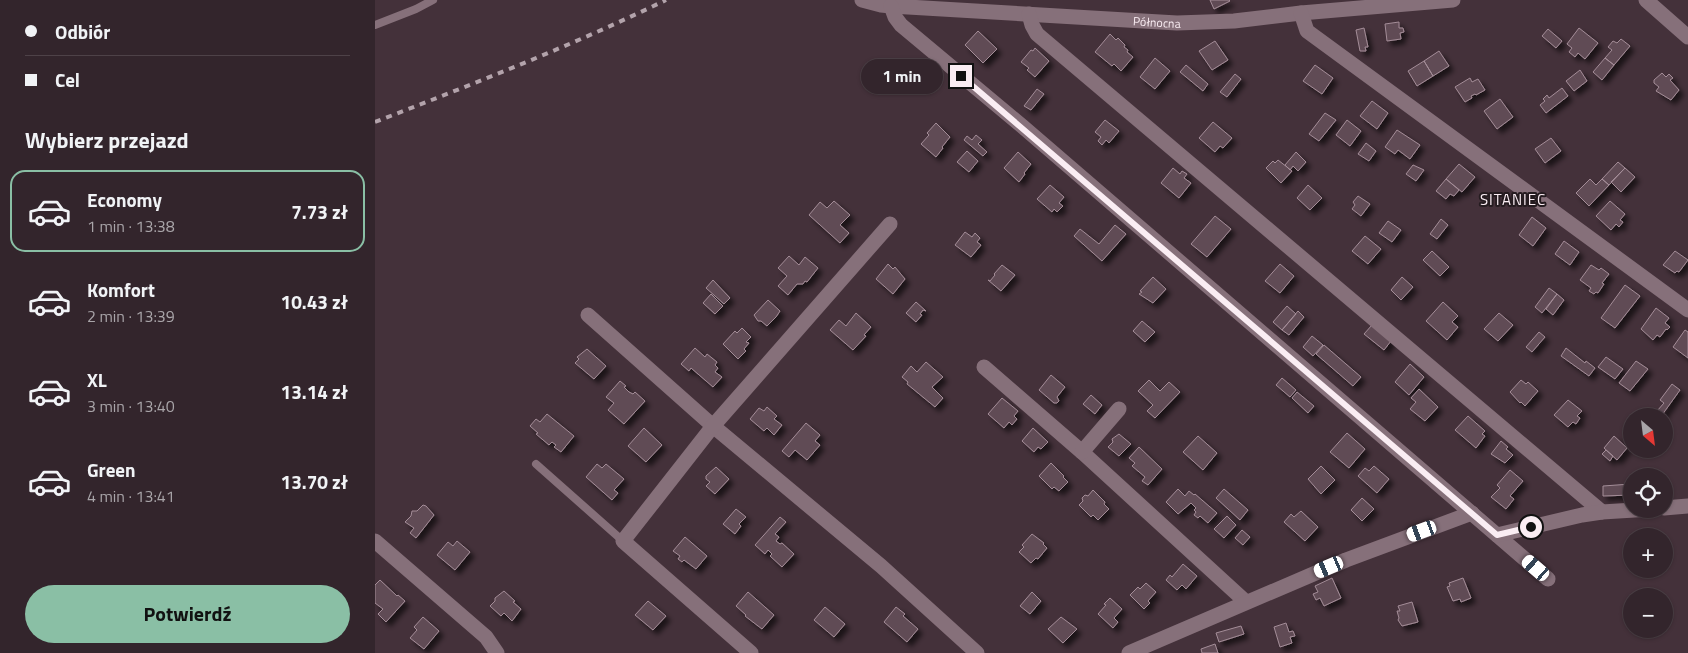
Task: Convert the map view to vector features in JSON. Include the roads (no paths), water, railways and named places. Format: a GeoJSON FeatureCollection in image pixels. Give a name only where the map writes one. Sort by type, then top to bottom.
{"type":"FeatureCollection","features":[{"type":"Feature","properties":{"kind":"street","name":"Północna"},"geometry":{"type":"LineString","coordinates":[[862,0],[881,6],[1177,22],[1234,21],[1301,13],[1453,0]]}},
{"type":"Feature","properties":{"kind":"street"},"geometry":{"type":"LineString","coordinates":[[1646,0],[1688,37]]}},
{"type":"Feature","properties":{"kind":"street"},"geometry":{"type":"LineString","coordinates":[[891,6],[895,17],[901,25],[1022,126],[1549,579]]}},
{"type":"Feature","properties":{"kind":"street"},"geometry":{"type":"LineString","coordinates":[[1301,13],[1307,31],[1688,310]]}},
{"type":"Feature","properties":{"kind":"street"},"geometry":{"type":"LineString","coordinates":[[1029,14],[1037,34],[1602,512]]}},
{"type":"Feature","properties":{"kind":"street"},"geometry":{"type":"LineString","coordinates":[[751,653],[623,541],[713,426],[890,224]]}},
{"type":"Feature","properties":{"kind":"street"},"geometry":{"type":"LineString","coordinates":[[588,315],[713,426],[881,566],[977,653]]}},
{"type":"Feature","properties":{"kind":"street"},"geometry":{"type":"LineString","coordinates":[[984,367],[1082,452],[1246,602]]}},
{"type":"Feature","properties":{"kind":"street"},"geometry":{"type":"LineString","coordinates":[[1082,452],[1119,408]]}},
{"type":"Feature","properties":{"kind":"street"},"geometry":{"type":"LineString","coordinates":[[1673,507],[1688,506]]}},
{"type":"Feature","properties":{"kind":"street"},"geometry":{"type":"LineString","coordinates":[[1497,535],[1602,512],[1623,511]]}},
{"type":"Feature","properties":{"kind":"street"},"geometry":{"type":"LineString","coordinates":[[1129,653],[1357,556],[1471,513]]}},
{"type":"Feature","properties":{"kind":"street"},"geometry":{"type":"LineString","coordinates":[[375,541],[486,637],[497,653]]}},
{"type":"Feature","properties":{"kind":"lane"},"geometry":{"type":"LineString","coordinates":[[375,25],[416,9],[433,0]]}},
{"type":"Feature","properties":{"kind":"lane"},"geometry":{"type":"LineString","coordinates":[[536,464],[623,541]]}},
{"type":"Feature","properties":{"kind":"railway"},"geometry":{"type":"LineString","coordinates":[[375,122],[558,49],[666,0]]}},
{"type":"Feature","properties":{"kind":"district","name":"SITANIEC"},"geometry":{"type":"Point","coordinates":[1513,199]}}]}
